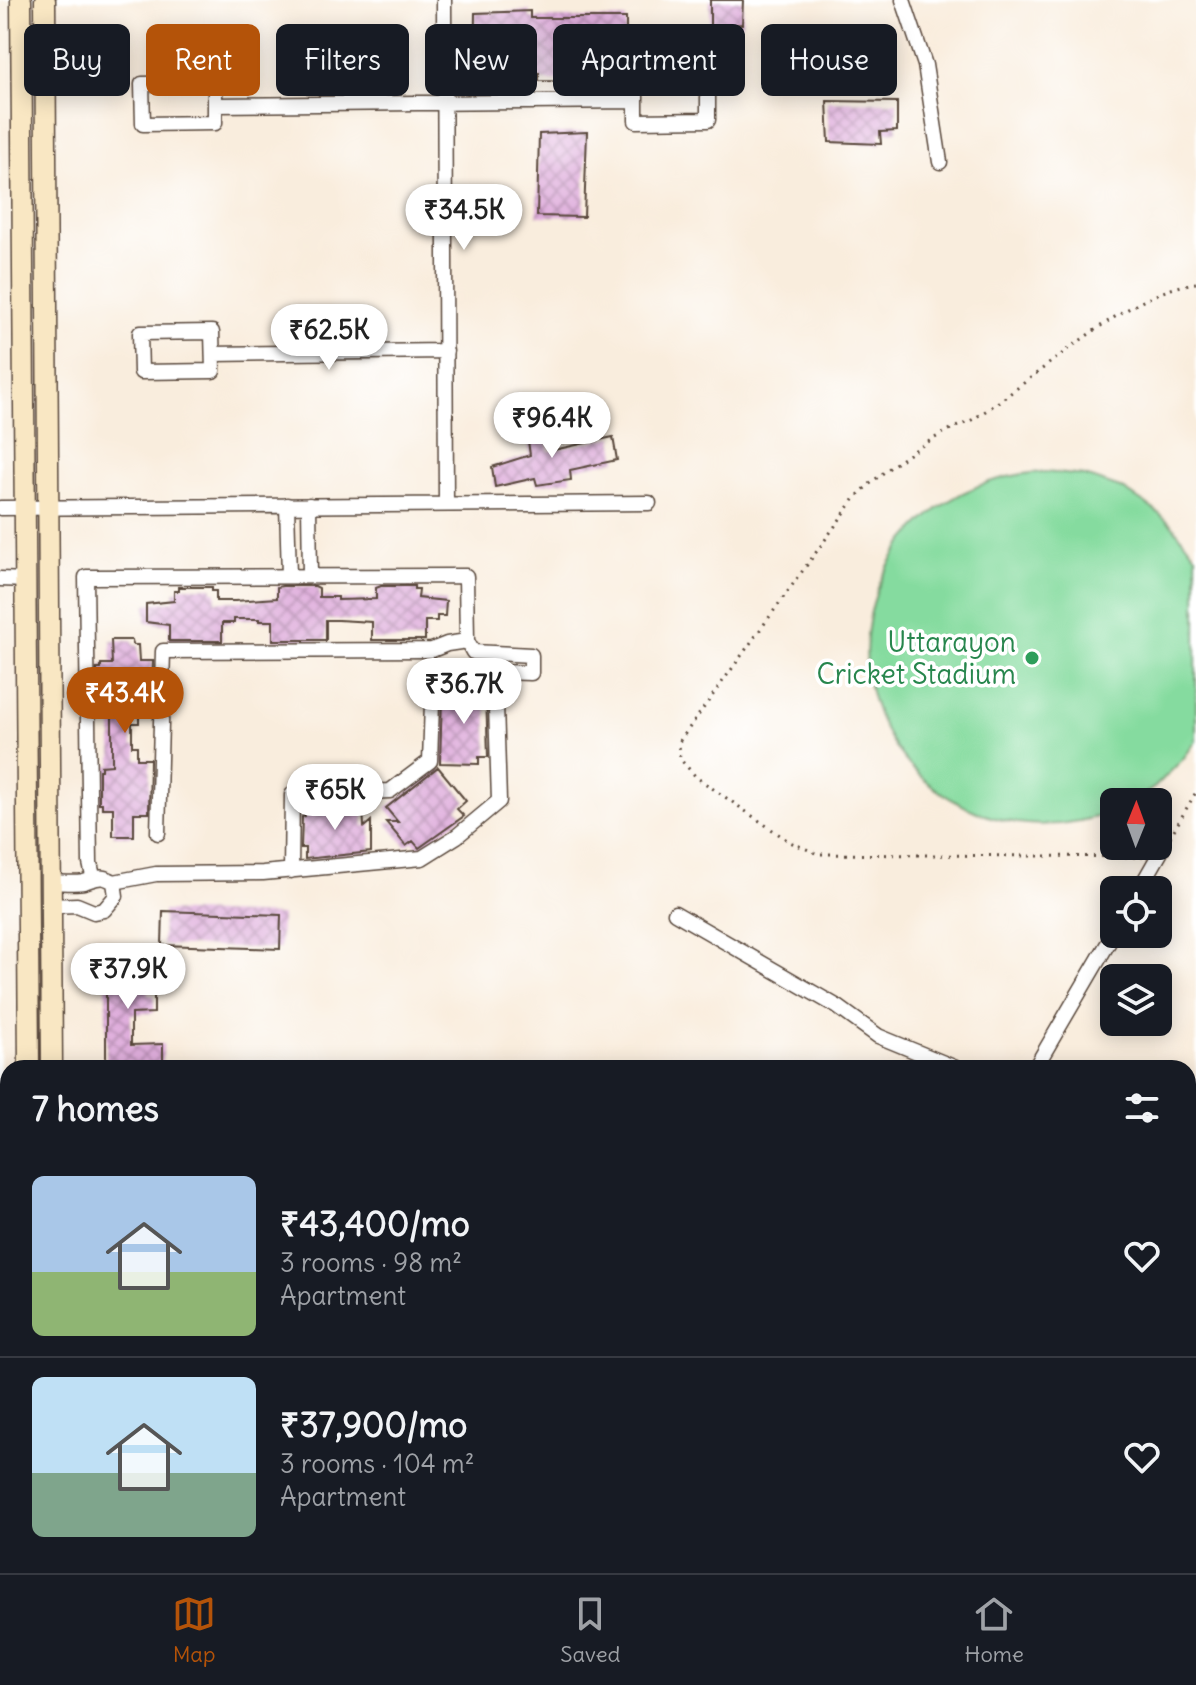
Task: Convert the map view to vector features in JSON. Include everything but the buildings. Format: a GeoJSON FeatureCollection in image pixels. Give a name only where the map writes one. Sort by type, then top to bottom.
{"type":"FeatureCollection","features":[{"type":"Feature","properties":{"kind":"street"},"geometry":{"type":"LineString","coordinates":[[21,0],[29,1060]]}},
{"type":"Feature","properties":{"kind":"street"},"geometry":{"type":"LineString","coordinates":[[45,0],[52,1060]]}},
{"type":"Feature","properties":{"kind":"street"},"geometry":{"type":"LineString","coordinates":[[444,0],[446,504]]}},
{"type":"Feature","properties":{"kind":"street"},"geometry":{"type":"LineString","coordinates":[[903,0],[925,65],[940,162]]}},
{"type":"Feature","properties":{"kind":"street"},"geometry":{"type":"LineString","coordinates":[[708,81],[708,120],[636,121],[636,101],[636,82],[708,81]]}},
{"type":"Feature","properties":{"kind":"street"},"geometry":{"type":"LineString","coordinates":[[215,83],[215,105],[215,123],[143,124],[142,84],[215,83]]}},
{"type":"Feature","properties":{"kind":"street"},"geometry":{"type":"LineString","coordinates":[[215,105],[636,101]]}},
{"type":"Feature","properties":{"kind":"street"},"geometry":{"type":"LineString","coordinates":[[212,332],[213,354],[213,371],[141,372],[140,333],[212,332]]}},
{"type":"Feature","properties":{"kind":"street"},"geometry":{"type":"LineString","coordinates":[[213,354],[446,351]]}},
{"type":"Feature","properties":{"kind":"street"},"geometry":{"type":"LineString","coordinates":[[0,508],[649,503]]}},
{"type":"Feature","properties":{"kind":"street"},"geometry":{"type":"LineString","coordinates":[[287,505],[289,576]]}},
{"type":"Feature","properties":{"kind":"street"},"geometry":{"type":"LineString","coordinates":[[309,505],[310,576]]}},
{"type":"Feature","properties":{"kind":"street"},"geometry":{"type":"LineString","coordinates":[[93,876],[90,863],[86,577],[466,576],[467,641],[473,652],[531,655],[531,673],[433,674],[430,761],[390,791],[292,795],[291,871]]}},
{"type":"Feature","properties":{"kind":"street"},"geometry":{"type":"LineString","coordinates":[[0,579],[26,580]]}},
{"type":"Feature","properties":{"kind":"street"},"geometry":{"type":"LineString","coordinates":[[158,833],[163,651],[432,650],[467,641]]}},
{"type":"Feature","properties":{"kind":"street"},"geometry":{"type":"LineString","coordinates":[[51,882],[84,882],[93,876],[105,876],[114,882],[156,874],[291,871],[422,858],[457,836],[499,801],[495,672]]}},
{"type":"Feature","properties":{"kind":"street"},"geometry":{"type":"LineString","coordinates":[[51,906],[77,905],[94,912],[104,910],[116,896],[114,882]]}},
{"type":"Feature","properties":{"kind":"street"},"geometry":{"type":"LineString","coordinates":[[675,913],[838,1007],[878,1036],[936,1060]]}},
{"type":"Feature","properties":{"kind":"street"},"geometry":{"type":"LineString","coordinates":[[1040,1060],[1105,948]]}},
{"type":"Feature","properties":{"kind":"path"},"geometry":{"type":"LineString","coordinates":[[1100,858],[818,854],[790,842],[696,777],[683,764],[678,750],[679,742],[856,497],[870,483],[949,430],[977,418],[1118,316],[1168,288],[1196,283]]}},
{"type":"Feature","properties":{"kind":"path"},"geometry":{"type":"LineString","coordinates":[[1172,833],[1196,792]]}},
{"type":"Feature","properties":{"kind":"green space","name":"Uttarayon Cricket Stadium"},"geometry":{"type":"Polygon","coordinates":[[[1045,472],[1085,476],[1123,489],[1156,511],[1171,524],[1196,556],[1196,741],[1183,759],[1154,788],[1100,788],[1100,816],[1046,825],[1011,822],[977,812],[920,776],[884,728],[868,674],[870,617],[889,564],[926,519],[978,486],[1045,472]]]}},
{"type":"Feature","properties":{"kind":"place","name":"Uttarayon Cricket Stadium"},"geometry":{"type":"Point","coordinates":[1032,658]}}]}
